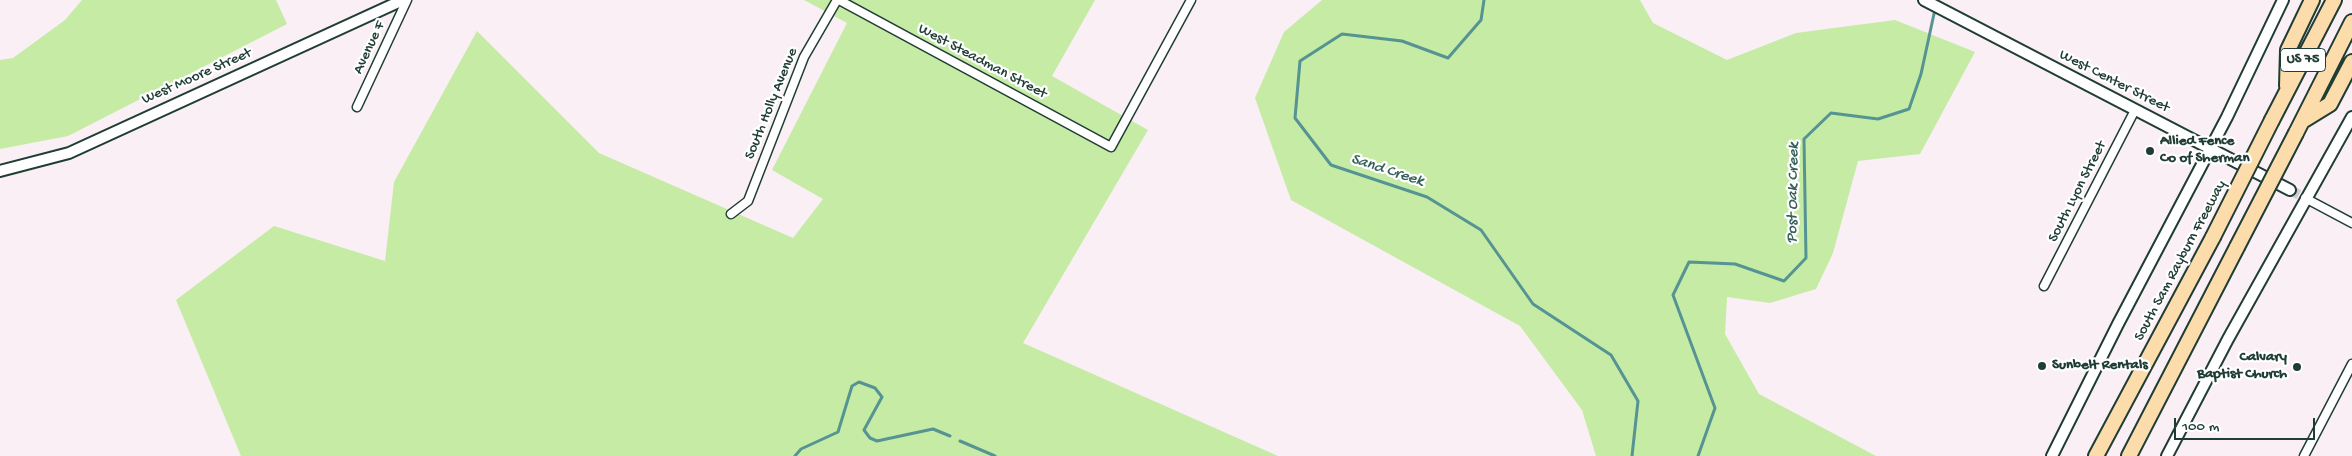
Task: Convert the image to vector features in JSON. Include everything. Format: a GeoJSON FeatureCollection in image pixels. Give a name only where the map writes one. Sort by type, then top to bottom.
{"type":"FeatureCollection","features":[{"type":"Feature","properties":{"kind":"highway"},"geometry":{"type":"LineString","coordinates":[[2287,90],[2288,50],[2312,0]]}},
{"type":"Feature","properties":{"kind":"highway","name":"South Sam Rayburn Freeway"},"geometry":{"type":"LineString","coordinates":[[2096,456],[2213,236],[2334,0]]}},
{"type":"Feature","properties":{"kind":"highway","name":"US 75"},"geometry":{"type":"LineString","coordinates":[[2129,456],[2352,22]]}},
{"type":"Feature","properties":{"kind":"highway"},"geometry":{"type":"LineString","coordinates":[[2300,126],[2330,104],[2352,62]]}},
{"type":"Feature","properties":{"kind":"main road","name":"West Moore Street"},"geometry":{"type":"LineString","coordinates":[[0,171],[69,152],[403,0]]}},
{"type":"Feature","properties":{"kind":"main road","name":"West Center Street"},"geometry":{"type":"LineString","coordinates":[[1924,0],[2290,190]]}},
{"type":"Feature","properties":{"kind":"main road","name":"South Sam Rayburn Freeway"},"geometry":{"type":"LineString","coordinates":[[2052,456],[2227,116],[2283,0]]}},
{"type":"Feature","properties":{"kind":"main road"},"geometry":{"type":"LineString","coordinates":[[2167,456],[2305,198],[2352,117]]}},
{"type":"Feature","properties":{"kind":"street","name":"Avenue F"},"geometry":{"type":"LineString","coordinates":[[357,108],[407,0]]}},
{"type":"Feature","properties":{"kind":"street","name":"West Steadman Street"},"geometry":{"type":"LineString","coordinates":[[838,0],[1111,147],[1191,0]]}},
{"type":"Feature","properties":{"kind":"street","name":"South Holly Avenue"},"geometry":{"type":"LineString","coordinates":[[731,214],[748,201],[804,57],[838,0]]}},
{"type":"Feature","properties":{"kind":"street","name":"South Lyon Street"},"geometry":{"type":"LineString","coordinates":[[2044,286],[2135,110]]}},
{"type":"Feature","properties":{"kind":"street"},"geometry":{"type":"LineString","coordinates":[[2305,198],[2352,223]]}},
{"type":"Feature","properties":{"kind":"street"},"geometry":{"type":"LineString","coordinates":[[2304,456],[2352,364]]}},
{"type":"Feature","properties":{"kind":"green space"},"geometry":{"type":"Polygon","coordinates":[[[82,0],[276,0],[287,24],[68,136],[0,149],[0,60],[13,58],[65,20],[82,0]]]}},
{"type":"Feature","properties":{"kind":"green space"},"geometry":{"type":"Polygon","coordinates":[[[804,0],[1095,0],[1052,76],[1148,130],[1023,343],[1278,456],[241,456],[176,300],[274,226],[385,261],[394,182],[477,31],[599,153],[793,238],[823,199],[772,170],[847,23],[804,0]]]}},
{"type":"Feature","properties":{"kind":"green space"},"geometry":{"type":"Polygon","coordinates":[[[1322,0],[1640,0],[1653,23],[1727,60],[1796,33],[1895,20],[1975,52],[1920,154],[1858,161],[1833,253],[1816,289],[1770,303],[1727,297],[1725,334],[1759,394],[1876,456],[1596,456],[1582,410],[1520,326],[1291,200],[1255,98],[1284,32],[1322,0]]]}},
{"type":"Feature","properties":{"kind":"waterway","name":"Sand Creek"},"geometry":{"type":"LineString","coordinates":[[1484,0],[1481,20],[1448,58],[1402,41],[1342,34],[1300,61],[1295,118],[1331,165],[1427,197],[1481,230],[1533,304],[1611,355],[1638,401],[1632,456]]}},
{"type":"Feature","properties":{"kind":"waterway","name":"Post Oak Creek"},"geometry":{"type":"LineString","coordinates":[[1698,456],[1715,408],[1673,295],[1689,262],[1735,264],[1784,281],[1806,258],[1804,139],[1831,113],[1878,119],[1909,109],[1921,74],[1937,0]]}},
{"type":"Feature","properties":{"kind":"waterway"},"geometry":{"type":"LineString","coordinates":[[795,456],[801,449],[838,432],[852,386],[859,382],[875,388],[882,397],[864,430],[870,438],[877,441],[933,429],[950,436]]}},
{"type":"Feature","properties":{"kind":"waterway"},"geometry":{"type":"LineString","coordinates":[[960,441],[995,456]]}},
{"type":"Feature","properties":{"kind":"tunnel"},"geometry":{"type":"LineString","coordinates":[[2290,190],[2305,198]]}},
{"type":"Feature","properties":{"kind":"place","name":"Allied Fence Co of Sherman"},"geometry":{"type":"Point","coordinates":[2150,151]}},
{"type":"Feature","properties":{"kind":"place","name":"Sunbelt Rentals"},"geometry":{"type":"Point","coordinates":[2042,366]}},
{"type":"Feature","properties":{"kind":"place","name":"Calvary Baptist Church"},"geometry":{"type":"Point","coordinates":[2297,367]}}]}
